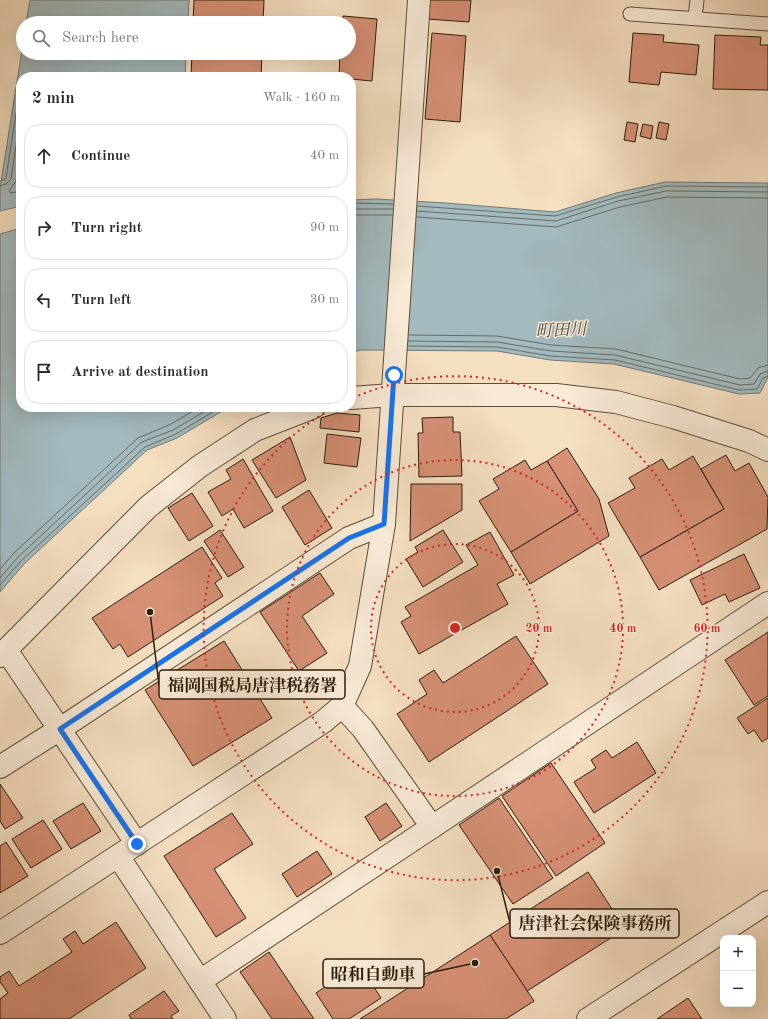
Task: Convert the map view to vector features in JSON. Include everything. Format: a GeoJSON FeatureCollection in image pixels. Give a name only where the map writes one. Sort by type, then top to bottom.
{"type":"FeatureCollection","features":[{"type":"Feature","properties":{"kind":"street"},"geometry":{"type":"LineString","coordinates":[[0,933],[323,722],[342,706],[360,666],[384,524],[419,0]]}},
{"type":"Feature","properties":{"kind":"street"},"geometry":{"type":"LineString","coordinates":[[356,396],[393,385],[556,395],[616,402],[673,417],[749,441],[768,450]]}},
{"type":"Feature","properties":{"kind":"street"},"geometry":{"type":"LineString","coordinates":[[137,844],[60,729],[3,653],[148,507],[200,466],[255,430],[301,412]]}},
{"type":"Feature","properties":{"kind":"street"},"geometry":{"type":"LineString","coordinates":[[0,767],[349,538],[384,524]]}},
{"type":"Feature","properties":{"kind":"street"},"geometry":{"type":"LineString","coordinates":[[200,981],[768,603]]}},
{"type":"Feature","properties":{"kind":"street"},"geometry":{"type":"LineString","coordinates":[[342,706],[363,728],[432,826]]}},
{"type":"Feature","properties":{"kind":"street"},"geometry":{"type":"LineString","coordinates":[[118,856],[225,1019]]}},
{"type":"Feature","properties":{"kind":"street"},"geometry":{"type":"LineString","coordinates":[[588,1019],[768,902]]}},
{"type":"Feature","properties":{"kind":"lane"},"geometry":{"type":"LineString","coordinates":[[695,18],[697,0]]}},
{"type":"Feature","properties":{"kind":"lane"},"geometry":{"type":"LineString","coordinates":[[630,14],[768,24]]}},
{"type":"Feature","properties":{"kind":"water"},"geometry":{"type":"Polygon","coordinates":[[[30,0],[189,0],[188,16],[27,16],[30,0]]]}},
{"type":"Feature","properties":{"kind":"water"},"geometry":{"type":"Polygon","coordinates":[[[20,60],[186,60],[185,72],[19,72],[20,60]]]}},
{"type":"Feature","properties":{"kind":"water"},"geometry":{"type":"Polygon","coordinates":[[[16,88],[16,207],[0,211],[0,188],[16,88]]]}},
{"type":"Feature","properties":{"kind":"water","name":"町田川"},"geometry":{"type":"Polygon","coordinates":[[[665,182],[768,183],[768,377],[760,393],[739,394],[614,364],[550,360],[497,351],[360,350],[356,351],[356,200],[376,199],[446,203],[555,212],[616,193],[665,182]]]}},
{"type":"Feature","properties":{"kind":"water"},"geometry":{"type":"Polygon","coordinates":[[[16,229],[16,412],[221,412],[177,438],[147,450],[24,564],[0,592],[0,234],[16,229]]]}},
{"type":"Feature","properties":{"kind":"building"},"geometry":{"type":"Polygon","coordinates":[[[194,0],[264,0],[263,16],[193,16],[194,0]]]}},
{"type":"Feature","properties":{"kind":"building"},"geometry":{"type":"Polygon","coordinates":[[[429,0],[471,0],[469,22],[427,19],[429,0]]]}},
{"type":"Feature","properties":{"kind":"building"},"geometry":{"type":"Polygon","coordinates":[[[356,17],[377,19],[372,81],[356,79],[356,72],[339,72],[340,60],[356,60],[356,17]]]}},
{"type":"Feature","properties":{"kind":"building"},"geometry":{"type":"Polygon","coordinates":[[[432,33],[466,36],[460,122],[425,119],[432,33]]]}},
{"type":"Feature","properties":{"kind":"building"},"geometry":{"type":"Polygon","coordinates":[[[633,33],[664,35],[663,42],[699,45],[696,75],[661,72],[659,85],[629,82],[633,33]]]}},
{"type":"Feature","properties":{"kind":"building"},"geometry":{"type":"Polygon","coordinates":[[[715,35],[761,37],[760,45],[768,45],[768,90],[713,89],[715,35]]]}},
{"type":"Feature","properties":{"kind":"building"},"geometry":{"type":"Polygon","coordinates":[[[192,60],[262,60],[261,72],[191,72],[192,60]]]}},
{"type":"Feature","properties":{"kind":"building"},"geometry":{"type":"Polygon","coordinates":[[[627,122],[638,124],[635,142],[624,140],[627,122]]]}},
{"type":"Feature","properties":{"kind":"building"},"geometry":{"type":"Polygon","coordinates":[[[659,122],[669,124],[666,140],[656,138],[659,122]]]}},
{"type":"Feature","properties":{"kind":"building"},"geometry":{"type":"Polygon","coordinates":[[[643,124],[653,126],[651,139],[640,136],[643,124]]]}},
{"type":"Feature","properties":{"kind":"building"},"geometry":{"type":"Polygon","coordinates":[[[337,413],[360,415],[359,432],[320,428],[321,418],[337,413]]]}},
{"type":"Feature","properties":{"kind":"building"},"geometry":{"type":"Polygon","coordinates":[[[453,417],[453,432],[460,432],[462,476],[419,477],[418,433],[423,433],[422,418],[453,417]]]}},
{"type":"Feature","properties":{"kind":"building"},"geometry":{"type":"Polygon","coordinates":[[[327,434],[361,438],[357,467],[324,463],[327,434]]]}},
{"type":"Feature","properties":{"kind":"building"},"geometry":{"type":"Polygon","coordinates":[[[290,437],[306,480],[276,498],[252,460],[290,437]]]}},
{"type":"Feature","properties":{"kind":"building"},"geometry":{"type":"Polygon","coordinates":[[[567,448],[599,499],[609,536],[530,584],[511,552],[578,511],[547,461],[567,448]]]}},
{"type":"Feature","properties":{"kind":"building"},"geometry":{"type":"Polygon","coordinates":[[[726,455],[735,471],[749,463],[768,497],[767,529],[659,590],[640,557],[724,509],[701,469],[726,455]]]}},
{"type":"Feature","properties":{"kind":"building"},"geometry":{"type":"Polygon","coordinates":[[[693,456],[724,509],[640,557],[608,503],[635,488],[629,478],[662,459],[669,470],[693,456]]]}},
{"type":"Feature","properties":{"kind":"building"},"geometry":{"type":"Polygon","coordinates":[[[243,459],[273,511],[244,528],[233,509],[222,516],[208,492],[231,479],[226,470],[243,459]]]}},
{"type":"Feature","properties":{"kind":"building"},"geometry":{"type":"Polygon","coordinates":[[[525,460],[531,470],[547,461],[578,511],[511,552],[479,501],[499,489],[493,479],[525,460]]]}},
{"type":"Feature","properties":{"kind":"building"},"geometry":{"type":"Polygon","coordinates":[[[411,484],[462,484],[462,510],[410,541],[411,484]]]}},
{"type":"Feature","properties":{"kind":"building"},"geometry":{"type":"Polygon","coordinates":[[[309,490],[332,528],[305,545],[282,507],[309,490]]]}},
{"type":"Feature","properties":{"kind":"building"},"geometry":{"type":"Polygon","coordinates":[[[192,493],[213,526],[189,541],[168,508],[192,493]]]}},
{"type":"Feature","properties":{"kind":"building"},"geometry":{"type":"Polygon","coordinates":[[[220,530],[244,567],[228,577],[204,541],[220,530]]]}},
{"type":"Feature","properties":{"kind":"building"},"geometry":{"type":"Polygon","coordinates":[[[443,530],[463,562],[423,587],[406,559],[418,552],[415,547],[443,530]]]}},
{"type":"Feature","properties":{"kind":"building"},"geometry":{"type":"Polygon","coordinates":[[[490,532],[514,575],[497,584],[508,604],[419,654],[401,622],[411,616],[405,607],[478,565],[466,545],[490,532]]]}},
{"type":"Feature","properties":{"kind":"building"},"geometry":{"type":"Polygon","coordinates":[[[202,547],[222,578],[215,583],[223,596],[128,657],[120,644],[113,649],[92,618],[202,547]]]}},
{"type":"Feature","properties":{"kind":"building"},"geometry":{"type":"Polygon","coordinates":[[[744,554],[760,588],[729,602],[725,594],[702,605],[690,580],[744,554]]]}},
{"type":"Feature","properties":{"kind":"building"},"geometry":{"type":"Polygon","coordinates":[[[320,573],[334,594],[302,616],[327,653],[299,671],[260,612],[320,573]]]}},
{"type":"Feature","properties":{"kind":"building"},"geometry":{"type":"Polygon","coordinates":[[[768,632],[768,696],[754,705],[725,660],[768,632]]]}},
{"type":"Feature","properties":{"kind":"building"},"geometry":{"type":"Polygon","coordinates":[[[516,636],[548,684],[429,762],[397,714],[427,694],[419,680],[434,670],[443,683],[516,636]]]}},
{"type":"Feature","properties":{"kind":"building"},"geometry":{"type":"Polygon","coordinates":[[[224,641],[272,718],[193,766],[145,690],[224,641]]]}},
{"type":"Feature","properties":{"kind":"building"},"geometry":{"type":"Polygon","coordinates":[[[768,698],[768,738],[762,742],[754,730],[748,734],[737,718],[768,698]]]}},
{"type":"Feature","properties":{"kind":"building"},"geometry":{"type":"Polygon","coordinates":[[[637,742],[656,773],[594,813],[574,782],[596,768],[591,760],[606,750],[612,758],[637,742]]]}},
{"type":"Feature","properties":{"kind":"building"},"geometry":{"type":"Polygon","coordinates":[[[551,763],[605,843],[556,876],[502,796],[551,763]]]}},
{"type":"Feature","properties":{"kind":"building"},"geometry":{"type":"Polygon","coordinates":[[[0,784],[23,818],[5,829],[0,821],[0,784]]]}},
{"type":"Feature","properties":{"kind":"building"},"geometry":{"type":"Polygon","coordinates":[[[499,798],[553,878],[513,904],[459,825],[499,798]]]}},
{"type":"Feature","properties":{"kind":"building"},"geometry":{"type":"Polygon","coordinates":[[[83,803],[101,831],[71,849],[53,821],[83,803]]]}},
{"type":"Feature","properties":{"kind":"building"},"geometry":{"type":"Polygon","coordinates":[[[386,803],[402,826],[380,841],[365,817],[386,803]]]}},
{"type":"Feature","properties":{"kind":"building"},"geometry":{"type":"Polygon","coordinates":[[[232,813],[253,844],[214,869],[246,918],[216,937],[164,856],[232,813]]]}},
{"type":"Feature","properties":{"kind":"building"},"geometry":{"type":"Polygon","coordinates":[[[43,820],[62,849],[31,868],[12,839],[43,820]]]}},
{"type":"Feature","properties":{"kind":"building"},"geometry":{"type":"Polygon","coordinates":[[[6,842],[28,876],[0,893],[0,846],[6,842]]]}},
{"type":"Feature","properties":{"kind":"building"},"geometry":{"type":"Polygon","coordinates":[[[317,851],[332,874],[297,897],[282,874],[317,851]]]}},
{"type":"Feature","properties":{"kind":"building"},"geometry":{"type":"Polygon","coordinates":[[[588,872],[625,929],[527,991],[490,935],[588,872]]]}},
{"type":"Feature","properties":{"kind":"building"},"geometry":{"type":"Polygon","coordinates":[[[116,922],[146,968],[69,1019],[0,1019],[0,999],[8,993],[0,982],[0,977],[9,971],[19,986],[72,952],[63,939],[75,931],[83,944],[116,922]]]}},
{"type":"Feature","properties":{"kind":"building"},"geometry":{"type":"Polygon","coordinates":[[[490,935],[534,1001],[506,1019],[360,1019],[490,935]]]}},
{"type":"Feature","properties":{"kind":"building"},"geometry":{"type":"Polygon","coordinates":[[[269,952],[314,1019],[272,1019],[240,972],[269,952]]]}},
{"type":"Feature","properties":{"kind":"building"},"geometry":{"type":"Polygon","coordinates":[[[359,964],[381,998],[349,1019],[333,1019],[316,993],[359,964]]]}},
{"type":"Feature","properties":{"kind":"building"},"geometry":{"type":"Polygon","coordinates":[[[164,991],[179,1011],[171,1016],[173,1019],[131,1019],[129,1015],[164,991]]]}},
{"type":"Feature","properties":{"kind":"building"},"geometry":{"type":"Polygon","coordinates":[[[688,998],[702,1019],[657,1019],[688,998]]]}},
{"type":"Feature","properties":{"kind":"place","name":"福岡国税局唐津税務署"},"geometry":{"type":"Point","coordinates":[150,612]}},
{"type":"Feature","properties":{"kind":"place","name":"唐津社会保険事務所"},"geometry":{"type":"Point","coordinates":[497,871]}},
{"type":"Feature","properties":{"kind":"place","name":"昭和自動車"},"geometry":{"type":"Point","coordinates":[475,963]}},
{"type":"Feature","properties":{"kind":"route"},"geometry":{"type":"LineString","coordinates":[[137,844],[60,729],[349,538],[384,524],[394,375]]}}]}
